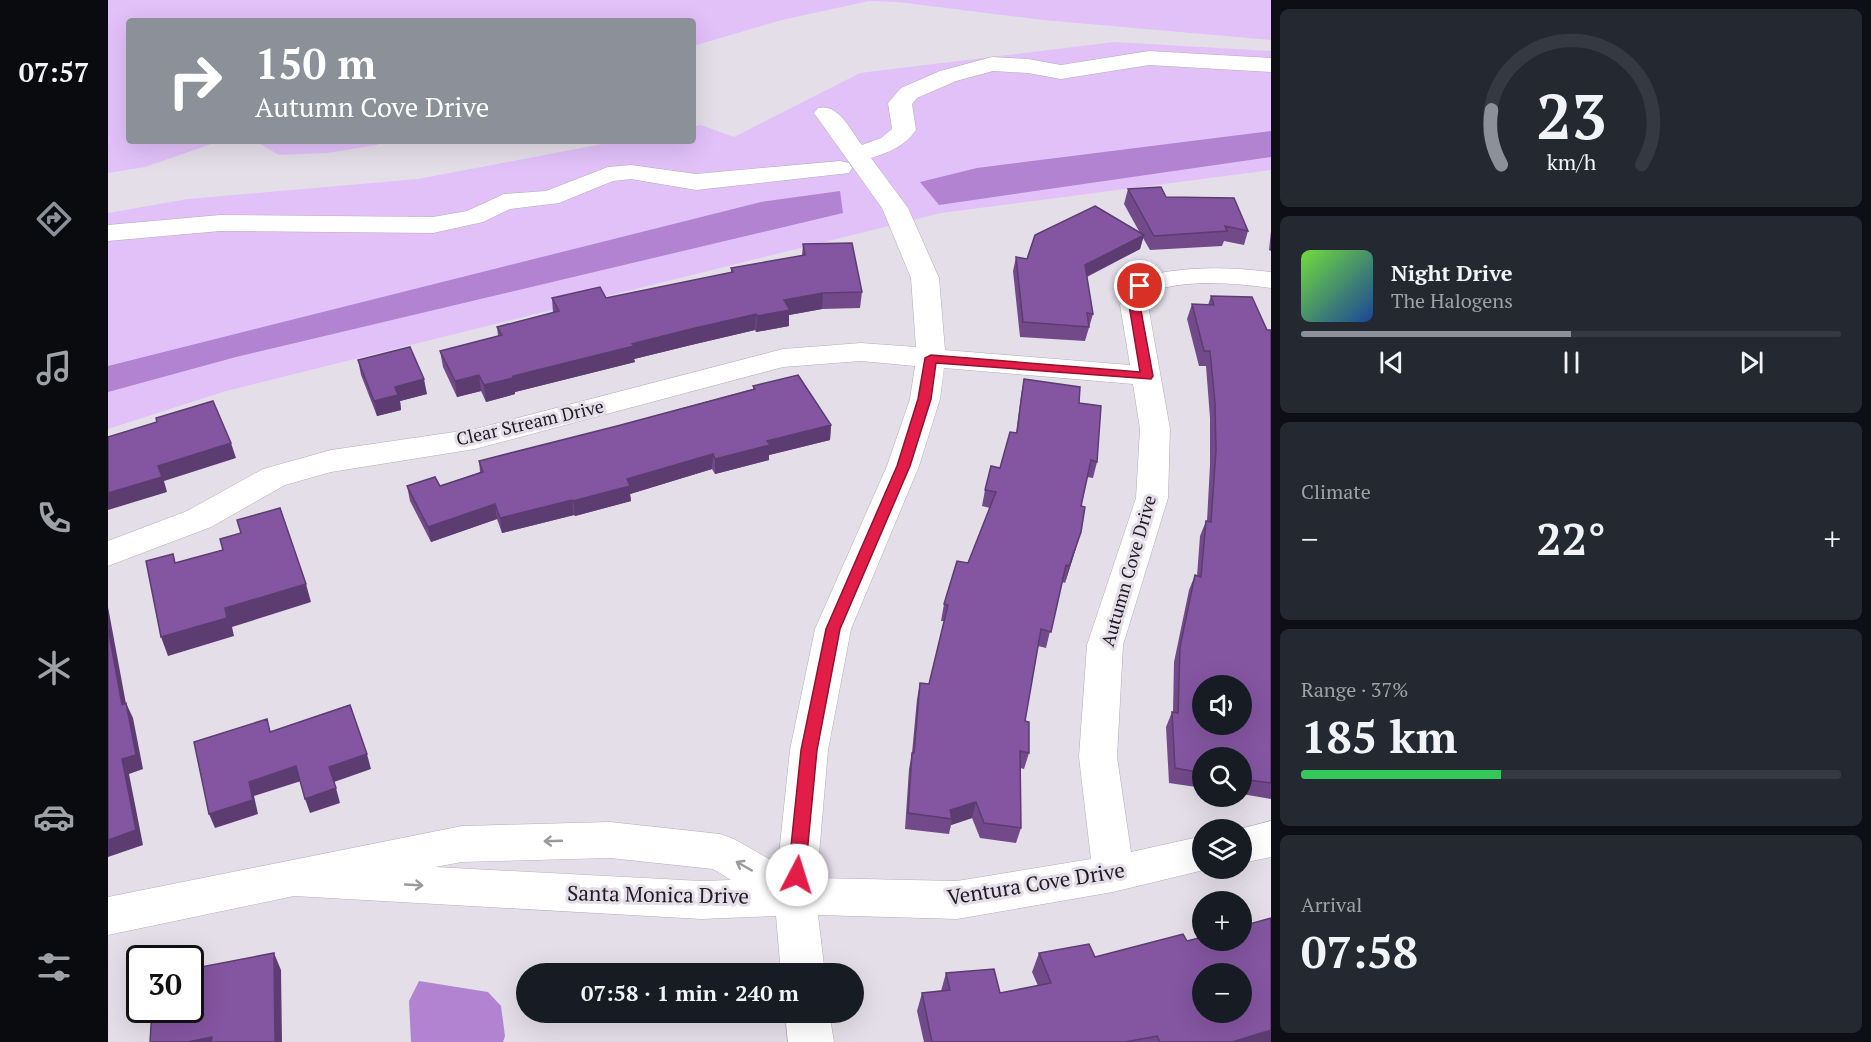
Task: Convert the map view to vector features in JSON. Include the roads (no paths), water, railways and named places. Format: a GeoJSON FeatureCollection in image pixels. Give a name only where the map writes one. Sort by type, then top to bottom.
{"type":"FeatureCollection","features":[{"type":"Feature","properties":{"kind":"street"},"geometry":{"type":"LineString","coordinates":[[108,233],[220,223],[433,225],[474,217],[504,202],[550,198],[608,174],[631,172],[696,182],[848,161],[901,135],[904,130],[900,103],[909,93],[948,76],[992,64],[1028,66],[1061,72],[1149,58],[1271,65]]}},
{"type":"Feature","properties":{"kind":"street"},"geometry":{"type":"LineString","coordinates":[[802,963],[795,896],[809,750],[833,629],[903,466],[925,399],[931,358],[925,278],[895,208],[848,161],[826,112]]}},
{"type":"Feature","properties":{"kind":"street","name":"Autumn Cove Drive"},"geometry":{"type":"LineString","coordinates":[[1113,874],[1098,757],[1105,645],[1152,498],[1155,429],[1134,305],[1140,286],[1162,278],[1193,274],[1271,280]]}},
{"type":"Feature","properties":{"kind":"street","name":"Clear Stream Drive"},"geometry":{"type":"LineString","coordinates":[[108,554],[200,519],[274,477],[331,461],[475,439],[783,358],[861,352],[931,358]]}},
{"type":"Feature","properties":{"kind":"street"},"geometry":{"type":"LineString","coordinates":[[931,358],[1147,376]]}},
{"type":"Feature","properties":{"kind":"street"},"geometry":{"type":"LineString","coordinates":[[1252,843],[1271,839]]}},
{"type":"Feature","properties":{"kind":"street","name":"Santa Monica Drive"},"geometry":{"type":"LineString","coordinates":[[108,916],[462,844],[610,840],[720,852],[795,896]]}},
{"type":"Feature","properties":{"kind":"street","name":"Ventura Cove Drive"},"geometry":{"type":"LineString","coordinates":[[795,896],[957,900],[1113,874],[1192,856]]}},
{"type":"Feature","properties":{"kind":"street","name":"Santa Monica Drive"},"geometry":{"type":"LineString","coordinates":[[293,878],[701,900],[795,896]]}},
{"type":"Feature","properties":{"kind":"street"},"geometry":{"type":"LineString","coordinates":[[808,1023],[811,1042]]}}]}
